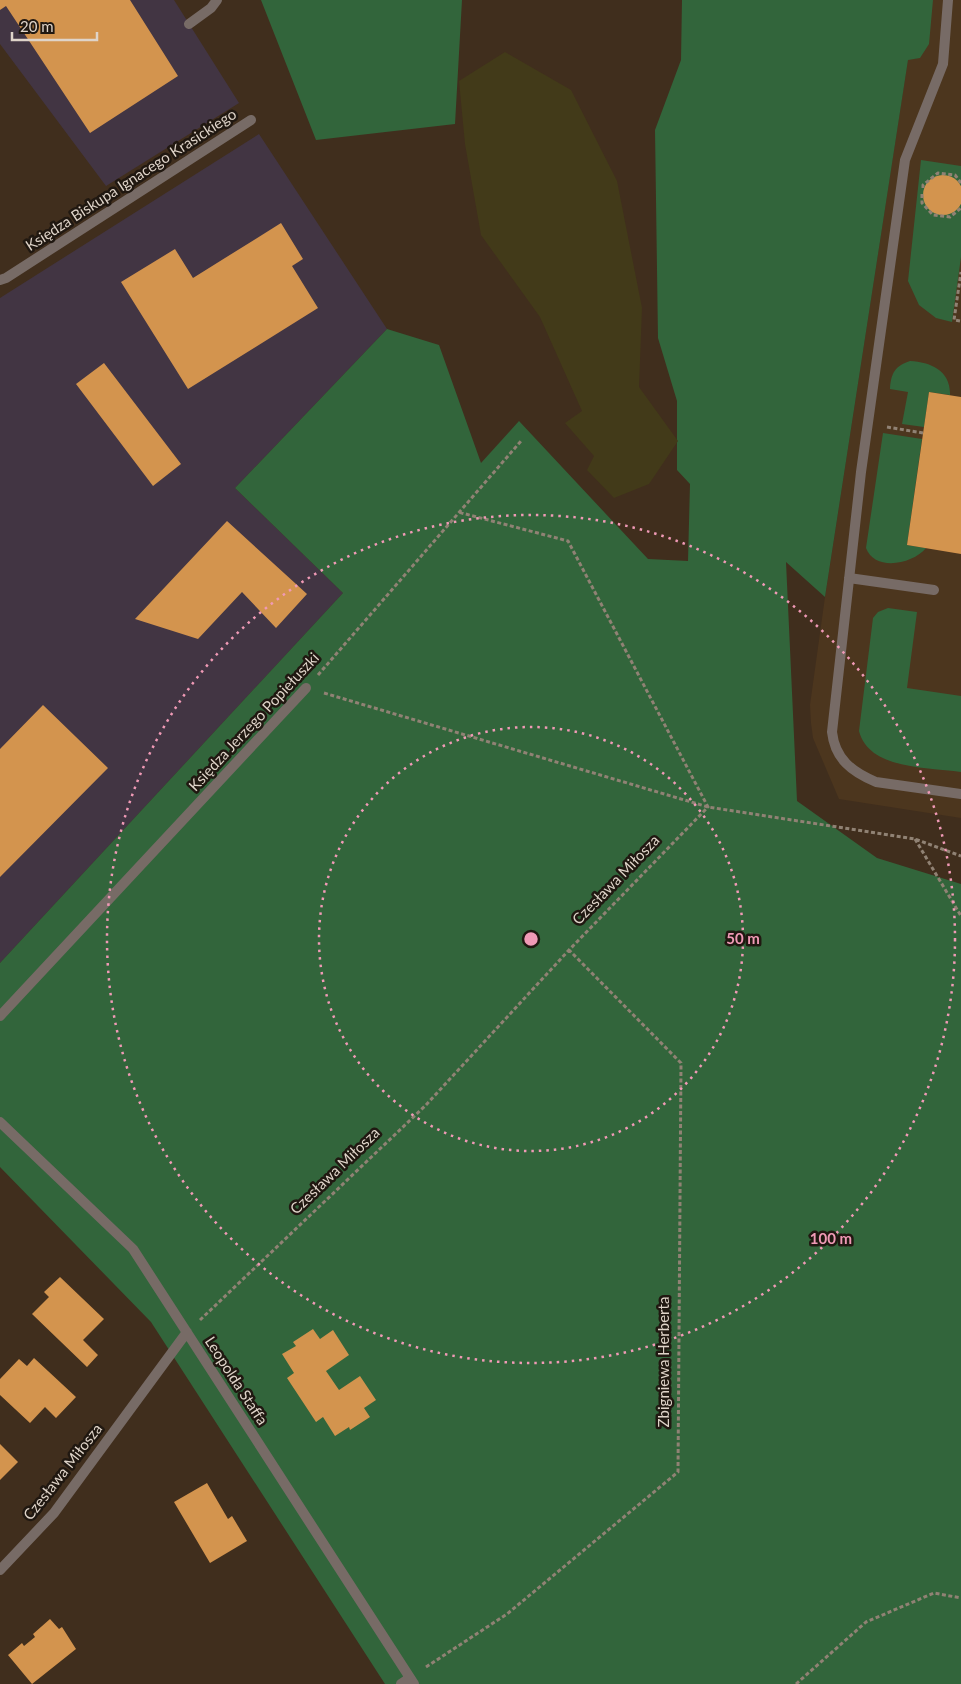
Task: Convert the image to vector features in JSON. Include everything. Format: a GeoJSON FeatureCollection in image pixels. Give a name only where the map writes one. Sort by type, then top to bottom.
{"type":"FeatureCollection","features":[{"type":"Feature","properties":{"kind":"street"},"geometry":{"type":"LineString","coordinates":[[189,24],[211,8],[217,0]]}},
{"type":"Feature","properties":{"kind":"street"},"geometry":{"type":"LineString","coordinates":[[948,0],[943,64],[905,160],[861,472],[832,732],[837,752],[848,766],[876,782],[961,794]]}},
{"type":"Feature","properties":{"kind":"street","name":"Księdza Biskupa Ignacego Krasickiego"},"geometry":{"type":"LineString","coordinates":[[0,280],[6,278],[251,120]]}},
{"type":"Feature","properties":{"kind":"street"},"geometry":{"type":"LineString","coordinates":[[849,578],[934,590]]}},
{"type":"Feature","properties":{"kind":"street","name":"Księdza Jerzego Popiełuszki"},"geometry":{"type":"LineString","coordinates":[[0,1016],[306,688]]}},
{"type":"Feature","properties":{"kind":"street","name":"Leopolda Staffa"},"geometry":{"type":"LineString","coordinates":[[0,1122],[133,1249],[408,1682]]}},
{"type":"Feature","properties":{"kind":"street","name":"Czesława Miłosza"},"geometry":{"type":"LineString","coordinates":[[0,1570],[54,1513],[187,1332]]}},
{"type":"Feature","properties":{"kind":"path"},"geometry":{"type":"LineString","coordinates":[[961,184],[955,175],[938,173],[923,185],[922,203],[933,215],[950,217],[961,208]]}},
{"type":"Feature","properties":{"kind":"path"},"geometry":{"type":"LineString","coordinates":[[960,321],[954,320],[961,272]]}},
{"type":"Feature","properties":{"kind":"path"},"geometry":{"type":"LineString","coordinates":[[885,427],[923,433]]}},
{"type":"Feature","properties":{"kind":"path","name":"Księdza Jerzego Popiełuszki"},"geometry":{"type":"LineString","coordinates":[[306,688],[370,618],[458,512],[521,442]]}},
{"type":"Feature","properties":{"kind":"path"},"geometry":{"type":"LineString","coordinates":[[458,512],[568,541],[708,807]]}},
{"type":"Feature","properties":{"kind":"path"},"geometry":{"type":"LineString","coordinates":[[306,688],[708,807],[915,839],[961,856]]}},
{"type":"Feature","properties":{"kind":"path","name":"Czesława Miłosza"},"geometry":{"type":"LineString","coordinates":[[187,1332],[426,1106],[569,950],[708,807]]}},
{"type":"Feature","properties":{"kind":"path"},"geometry":{"type":"LineString","coordinates":[[915,839],[961,916]]}},
{"type":"Feature","properties":{"kind":"path","name":"Zbigniewa Herberta"},"geometry":{"type":"LineString","coordinates":[[408,1682],[507,1614],[678,1472],[681,1064],[569,950]]}},
{"type":"Feature","properties":{"kind":"path"},"geometry":{"type":"LineString","coordinates":[[796,1684],[866,1622],[934,1593],[961,1598]]}},
{"type":"Feature","properties":{"kind":"shaded area"},"geometry":{"type":"Polygon","coordinates":[[[0,0],[174,0],[239,103],[106,186],[0,44],[0,0]]]}},
{"type":"Feature","properties":{"kind":"shaded area"},"geometry":{"type":"Polygon","coordinates":[[[928,0],[961,0],[961,818],[839,799],[813,738],[810,705],[908,59],[916,59],[928,0]]]}},
{"type":"Feature","properties":{"kind":"shaded area"},"geometry":{"type":"Polygon","coordinates":[[[259,134],[387,329],[235,488],[343,593],[0,963],[0,298],[259,134]]]}},
{"type":"Feature","properties":{"kind":"green space"},"geometry":{"type":"Polygon","coordinates":[[[261,0],[462,0],[455,124],[316,140],[261,0]]]}},
{"type":"Feature","properties":{"kind":"green space"},"geometry":{"type":"Polygon","coordinates":[[[682,0],[933,0],[929,44],[920,58],[908,60],[825,597],[786,562],[797,801],[877,858],[961,884],[961,1684],[385,1684],[151,1322],[0,1167],[0,963],[343,593],[235,488],[387,329],[439,345],[481,463],[519,421],[648,559],[688,561],[690,484],[677,470],[677,401],[658,338],[655,130],[681,60],[682,0]]]}},
{"type":"Feature","properties":{"kind":"green space"},"geometry":{"type":"Polygon","coordinates":[[[921,160],[961,166],[961,257],[952,322],[936,318],[919,305],[908,281],[921,160]]]}},
{"type":"Feature","properties":{"kind":"green space"},"geometry":{"type":"Polygon","coordinates":[[[910,361],[925,363],[938,369],[947,380],[949,387],[950,395],[929,392],[924,427],[902,424],[908,392],[890,389],[891,379],[897,368],[910,361]]]}},
{"type":"Feature","properties":{"kind":"green space"},"geometry":{"type":"Polygon","coordinates":[[[883,433],[922,439],[907,545],[926,548],[912,558],[894,563],[877,560],[871,556],[866,548],[883,433]]]}},
{"type":"Feature","properties":{"kind":"green space"},"geometry":{"type":"Polygon","coordinates":[[[888,608],[917,612],[907,688],[961,696],[961,772],[917,767],[887,760],[865,744],[859,731],[873,618],[878,612],[888,608]]]}},
{"type":"Feature","properties":{"kind":"sand"},"geometry":{"type":"Polygon","coordinates":[[[505,52],[571,90],[617,181],[642,308],[639,387],[678,441],[649,484],[614,498],[587,470],[594,456],[565,423],[582,411],[540,317],[481,235],[465,144],[459,81],[505,52]]]}},
{"type":"Feature","properties":{"kind":"building"},"geometry":{"type":"Polygon","coordinates":[[[0,0],[130,0],[178,76],[90,133],[6,6],[0,10],[0,0]]]}},
{"type":"Feature","properties":{"kind":"building"},"geometry":{"type":"Polygon","coordinates":[[[943,175],[957,181],[963,195],[957,209],[943,215],[929,209],[923,195],[929,181],[943,175]]]}},
{"type":"Feature","properties":{"kind":"building"},"geometry":{"type":"Polygon","coordinates":[[[281,223],[303,259],[292,266],[318,308],[188,389],[121,282],[175,249],[193,278],[281,223]]]}},
{"type":"Feature","properties":{"kind":"building"},"geometry":{"type":"Polygon","coordinates":[[[104,363],[181,464],[153,486],[76,384],[104,363]]]}},
{"type":"Feature","properties":{"kind":"building"},"geometry":{"type":"Polygon","coordinates":[[[929,392],[961,397],[961,554],[907,545],[929,392]]]}},
{"type":"Feature","properties":{"kind":"building"},"geometry":{"type":"Polygon","coordinates":[[[227,521],[307,594],[276,628],[242,592],[198,639],[135,619],[227,521]]]}},
{"type":"Feature","properties":{"kind":"building"},"geometry":{"type":"Polygon","coordinates":[[[43,705],[108,768],[0,877],[0,749],[43,705]]]}},
{"type":"Feature","properties":{"kind":"building"},"geometry":{"type":"Polygon","coordinates":[[[60,1277],[104,1319],[83,1340],[98,1355],[87,1367],[32,1314],[49,1297],[44,1292],[60,1277]]]}},
{"type":"Feature","properties":{"kind":"building"},"geometry":{"type":"Polygon","coordinates":[[[313,1329],[320,1339],[333,1330],[349,1355],[326,1371],[339,1390],[360,1376],[376,1400],[364,1408],[370,1417],[350,1430],[349,1427],[335,1436],[323,1417],[316,1422],[287,1378],[294,1373],[282,1354],[296,1346],[293,1342],[313,1329]]]}},
{"type":"Feature","properties":{"kind":"building"},"geometry":{"type":"Polygon","coordinates":[[[34,1358],[76,1397],[56,1418],[45,1407],[30,1423],[0,1395],[0,1379],[19,1359],[27,1366],[34,1358]]]}},
{"type":"Feature","properties":{"kind":"building"},"geometry":{"type":"Polygon","coordinates":[[[0,1444],[18,1462],[0,1480],[0,1444]]]}},
{"type":"Feature","properties":{"kind":"building"},"geometry":{"type":"Polygon","coordinates":[[[207,1483],[228,1519],[232,1516],[247,1541],[210,1563],[174,1502],[207,1483]]]}},
{"type":"Feature","properties":{"kind":"building"},"geometry":{"type":"Polygon","coordinates":[[[50,1619],[59,1629],[62,1627],[76,1649],[32,1684],[8,1655],[22,1643],[24,1646],[35,1637],[33,1634],[50,1619]]]}}]}
